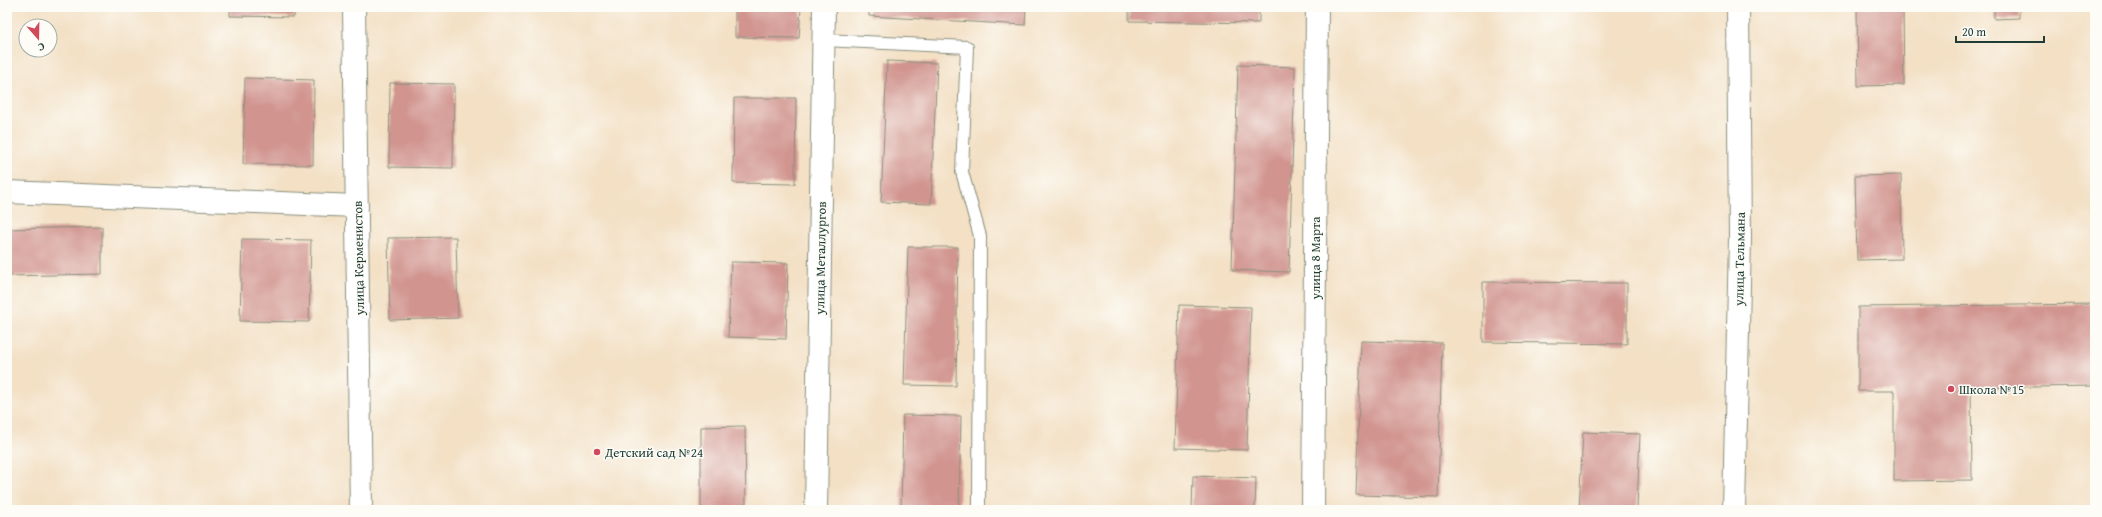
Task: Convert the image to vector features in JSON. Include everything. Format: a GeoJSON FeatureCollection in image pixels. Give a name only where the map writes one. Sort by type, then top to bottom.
{"type":"FeatureCollection","features":[{"type":"Feature","properties":{"kind":"street","name":"улица Керменистов"},"geometry":{"type":"LineString","coordinates":[[354,7],[361,510]]}},
{"type":"Feature","properties":{"kind":"street","name":"улица Металлургов"},"geometry":{"type":"LineString","coordinates":[[816,510],[824,7]]}},
{"type":"Feature","properties":{"kind":"street","name":"улица 8 Марта"},"geometry":{"type":"LineString","coordinates":[[1313,510],[1317,7]]}},
{"type":"Feature","properties":{"kind":"street","name":"улица Тельмана"},"geometry":{"type":"LineString","coordinates":[[1734,510],[1740,238],[1738,7]]}},
{"type":"Feature","properties":{"kind":"street"},"geometry":{"type":"LineString","coordinates":[[7,192],[357,206]]}},
{"type":"Feature","properties":{"kind":"lane"},"geometry":{"type":"LineString","coordinates":[[824,40],[967,47],[962,172],[980,236],[979,510]]}},
{"type":"Feature","properties":{"kind":"building"},"geometry":{"type":"Polygon","coordinates":[[[230,7],[295,7],[294,17],[230,16],[230,7]]]}},
{"type":"Feature","properties":{"kind":"building"},"geometry":{"type":"Polygon","coordinates":[[[735,7],[801,7],[799,38],[735,37],[735,7]]]}},
{"type":"Feature","properties":{"kind":"building"},"geometry":{"type":"Polygon","coordinates":[[[869,7],[1026,7],[1025,25],[869,16],[869,7]]]}},
{"type":"Feature","properties":{"kind":"building"},"geometry":{"type":"Polygon","coordinates":[[[1129,7],[1259,7],[1259,23],[1129,21],[1129,7]]]}},
{"type":"Feature","properties":{"kind":"building"},"geometry":{"type":"Polygon","coordinates":[[[1857,7],[1903,7],[1904,85],[1858,86],[1857,7]]]}},
{"type":"Feature","properties":{"kind":"building"},"geometry":{"type":"Polygon","coordinates":[[[1994,7],[2019,7],[2019,18],[1994,19],[1994,7]]]}},
{"type":"Feature","properties":{"kind":"building"},"geometry":{"type":"Polygon","coordinates":[[[887,61],[937,63],[931,204],[881,202],[887,61]]]}},
{"type":"Feature","properties":{"kind":"building"},"geometry":{"type":"Polygon","coordinates":[[[1238,65],[1295,67],[1289,272],[1232,270],[1238,65]]]}},
{"type":"Feature","properties":{"kind":"building"},"geometry":{"type":"Polygon","coordinates":[[[245,78],[314,80],[313,165],[243,164],[245,78]]]}},
{"type":"Feature","properties":{"kind":"building"},"geometry":{"type":"Polygon","coordinates":[[[390,83],[454,84],[453,168],[389,167],[390,83]]]}},
{"type":"Feature","properties":{"kind":"building"},"geometry":{"type":"Polygon","coordinates":[[[734,98],[796,98],[795,184],[733,183],[734,98]]]}},
{"type":"Feature","properties":{"kind":"building"},"geometry":{"type":"Polygon","coordinates":[[[1901,175],[1902,259],[1857,260],[1855,176],[1901,175]]]}},
{"type":"Feature","properties":{"kind":"building"},"geometry":{"type":"Polygon","coordinates":[[[102,227],[102,274],[7,276],[7,229],[102,227]]]}},
{"type":"Feature","properties":{"kind":"building"},"geometry":{"type":"Polygon","coordinates":[[[456,237],[458,318],[390,320],[388,238],[456,237]]]}},
{"type":"Feature","properties":{"kind":"building"},"geometry":{"type":"Polygon","coordinates":[[[242,239],[311,240],[309,322],[240,321],[242,239]]]}},
{"type":"Feature","properties":{"kind":"building"},"geometry":{"type":"Polygon","coordinates":[[[908,247],[958,247],[956,386],[904,385],[908,247]]]}},
{"type":"Feature","properties":{"kind":"building"},"geometry":{"type":"Polygon","coordinates":[[[731,262],[788,263],[786,339],[728,337],[731,262]]]}},
{"type":"Feature","properties":{"kind":"building"},"geometry":{"type":"Polygon","coordinates":[[[1483,282],[1627,283],[1627,344],[1483,342],[1483,282]]]}},
{"type":"Feature","properties":{"kind":"building"},"geometry":{"type":"Polygon","coordinates":[[[2095,304],[2095,386],[1971,388],[1972,480],[1894,481],[1894,391],[1858,391],[1858,307],[2095,304]]]}},
{"type":"Feature","properties":{"kind":"building"},"geometry":{"type":"Polygon","coordinates":[[[1179,305],[1251,307],[1247,450],[1175,448],[1179,305]]]}},
{"type":"Feature","properties":{"kind":"building"},"geometry":{"type":"Polygon","coordinates":[[[1361,341],[1442,343],[1438,497],[1356,495],[1361,341]]]}},
{"type":"Feature","properties":{"kind":"building"},"geometry":{"type":"Polygon","coordinates":[[[903,415],[961,416],[959,510],[901,510],[903,415]]]}},
{"type":"Feature","properties":{"kind":"building"},"geometry":{"type":"Polygon","coordinates":[[[745,426],[746,510],[701,510],[701,427],[745,426]]]}},
{"type":"Feature","properties":{"kind":"building"},"geometry":{"type":"Polygon","coordinates":[[[1583,432],[1640,434],[1637,510],[1579,510],[1583,432]]]}},
{"type":"Feature","properties":{"kind":"building"},"geometry":{"type":"Polygon","coordinates":[[[1193,476],[1256,478],[1255,510],[1192,510],[1193,476]]]}},
{"type":"Feature","properties":{"kind":"place","name":"Школа №15"},"geometry":{"type":"Point","coordinates":[1951,389]}},
{"type":"Feature","properties":{"kind":"place","name":"Детский сад №24"},"geometry":{"type":"Point","coordinates":[597,452]}}]}
